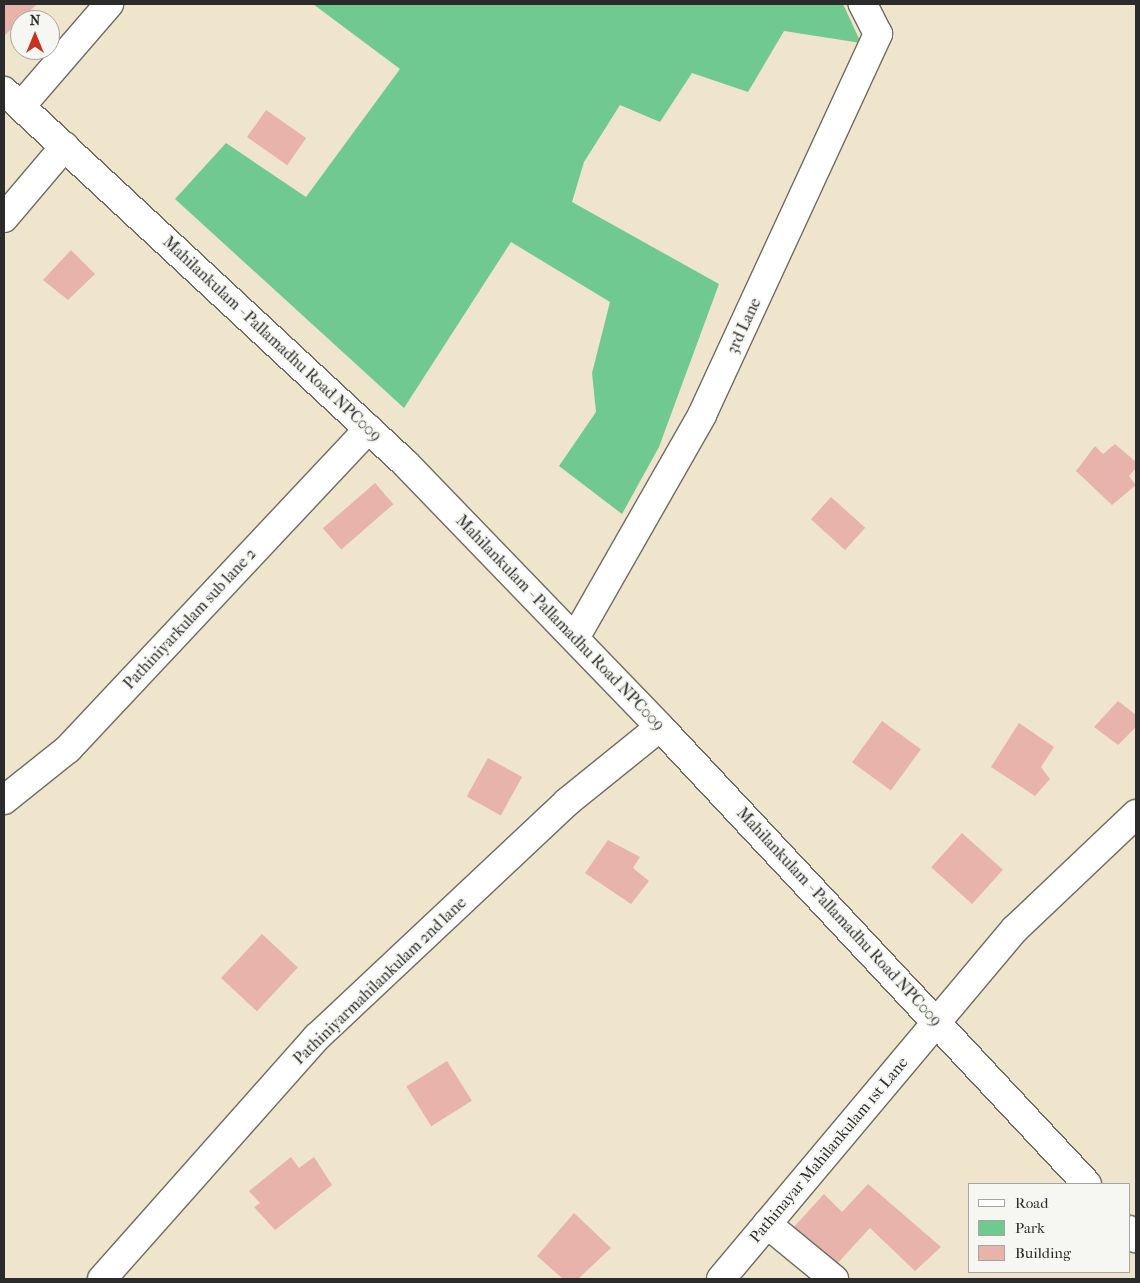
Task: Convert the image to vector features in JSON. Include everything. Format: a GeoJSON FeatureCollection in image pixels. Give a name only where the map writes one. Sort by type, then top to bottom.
{"type":"FeatureCollection","features":[{"type":"Feature","properties":{"kind":"street"},"geometry":{"type":"LineString","coordinates":[[13,98],[109,4]]}},
{"type":"Feature","properties":{"kind":"street","name":"3rd Lane"},"geometry":{"type":"LineString","coordinates":[[575,638],[702,415],[878,34],[863,4]]}},
{"type":"Feature","properties":{"kind":"street","name":"Mahilankulam - Pallamadhu Road NPC009"},"geometry":{"type":"LineString","coordinates":[[13,98],[368,429],[575,638],[936,1020],[1086,1183]]}},
{"type":"Feature","properties":{"kind":"street"},"geometry":{"type":"LineString","coordinates":[[4,218],[66,146]]}},
{"type":"Feature","properties":{"kind":"street","name":"Pathiniyarkulam sub lane 2"},"geometry":{"type":"LineString","coordinates":[[4,800],[68,749],[368,429]]}},
{"type":"Feature","properties":{"kind":"street","name":"Pathiniyarmahilankulam 2nd lane"},"geometry":{"type":"LineString","coordinates":[[102,1279],[318,1037],[567,802],[660,727]]}},
{"type":"Feature","properties":{"kind":"street","name":"Pathinayar Mahilankulam 1st Lane"},"geometry":{"type":"LineString","coordinates":[[721,1279],[1014,929],[1136,814]]}},
{"type":"Feature","properties":{"kind":"street"},"geometry":{"type":"LineString","coordinates":[[767,1224],[834,1279]]}},
{"type":"Feature","properties":{"kind":"green space"},"geometry":{"type":"Polygon","coordinates":[[[313,4],[843,4],[861,43],[784,31],[748,92],[692,73],[660,122],[620,105],[584,162],[572,202],[719,284],[659,447],[622,514],[559,466],[596,412],[592,373],[610,302],[511,242],[404,408],[175,199],[226,143],[306,197],[400,69],[313,4]]]}},
{"type":"Feature","properties":{"kind":"building"},"geometry":{"type":"Polygon","coordinates":[[[4,4],[37,4],[31,10],[10,10],[10,30],[4,36],[4,4]]]}},
{"type":"Feature","properties":{"kind":"building"},"geometry":{"type":"Polygon","coordinates":[[[266,110],[306,138],[287,165],[247,137],[266,110]]]}},
{"type":"Feature","properties":{"kind":"building"},"geometry":{"type":"Polygon","coordinates":[[[71,250],[95,274],[68,300],[43,280],[71,250]]]}},
{"type":"Feature","properties":{"kind":"building"},"geometry":{"type":"Polygon","coordinates":[[[1115,444],[1136,462],[1136,468],[1129,476],[1136,485],[1112,505],[1076,471],[1095,446],[1103,454],[1115,444]]]}},
{"type":"Feature","properties":{"kind":"building"},"geometry":{"type":"Polygon","coordinates":[[[375,483],[393,504],[341,549],[323,528],[375,483]]]}},
{"type":"Feature","properties":{"kind":"building"},"geometry":{"type":"Polygon","coordinates":[[[831,497],[865,528],[845,550],[811,519],[831,497]]]}},
{"type":"Feature","properties":{"kind":"building"},"geometry":{"type":"Polygon","coordinates":[[[1118,701],[1136,715],[1136,727],[1118,745],[1094,727],[1118,701]]]}},
{"type":"Feature","properties":{"kind":"building"},"geometry":{"type":"Polygon","coordinates":[[[882,721],[921,749],[891,790],[852,762],[882,721]]]}},
{"type":"Feature","properties":{"kind":"building"},"geometry":{"type":"Polygon","coordinates":[[[1019,723],[1054,747],[1041,767],[1050,779],[1035,796],[991,767],[1019,723]]]}},
{"type":"Feature","properties":{"kind":"building"},"geometry":{"type":"Polygon","coordinates":[[[488,758],[522,777],[501,815],[467,796],[488,758]]]}},
{"type":"Feature","properties":{"kind":"building"},"geometry":{"type":"Polygon","coordinates":[[[962,833],[1003,870],[972,904],[931,867],[962,833]]]}},
{"type":"Feature","properties":{"kind":"building"},"geometry":{"type":"Polygon","coordinates":[[[608,840],[640,857],[633,868],[649,881],[631,904],[585,873],[608,840]]]}},
{"type":"Feature","properties":{"kind":"building"},"geometry":{"type":"Polygon","coordinates":[[[262,934],[298,967],[257,1011],[221,978],[262,934]]]}},
{"type":"Feature","properties":{"kind":"building"},"geometry":{"type":"Polygon","coordinates":[[[447,1061],[472,1101],[431,1126],[406,1086],[447,1061]]]}},
{"type":"Feature","properties":{"kind":"building"},"geometry":{"type":"Polygon","coordinates":[[[291,1157],[299,1168],[314,1157],[332,1185],[275,1230],[254,1207],[260,1203],[249,1191],[291,1157]]]}},
{"type":"Feature","properties":{"kind":"building"},"geometry":{"type":"Polygon","coordinates":[[[868,1184],[941,1247],[915,1271],[870,1228],[835,1266],[793,1228],[824,1194],[842,1212],[868,1184]]]}},
{"type":"Feature","properties":{"kind":"building"},"geometry":{"type":"Polygon","coordinates":[[[574,1213],[611,1248],[578,1279],[563,1279],[537,1256],[574,1213]]]}}]}
